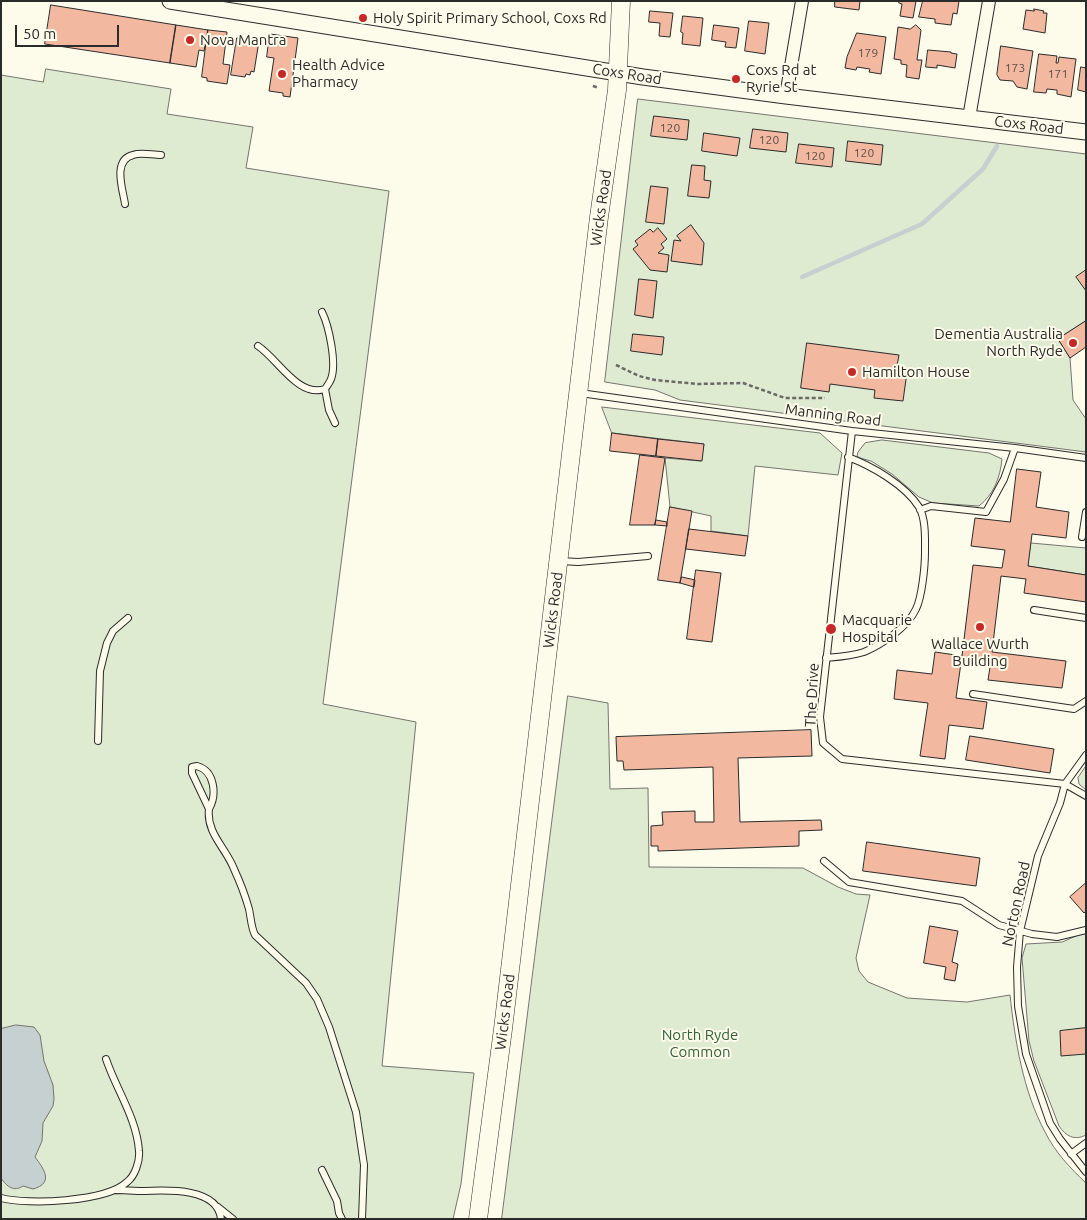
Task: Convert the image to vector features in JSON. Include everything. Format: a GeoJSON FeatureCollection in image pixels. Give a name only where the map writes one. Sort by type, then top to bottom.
{"type":"FeatureCollection","features":[{"type":"Feature","properties":{"kind":"main road","name":"Wicks Road"},"geometry":{"type":"LineString","coordinates":[[478,1219],[503,1029],[599,217],[618,90],[621,1]]}},
{"type":"Feature","properties":{"kind":"street","name":"Coxs Road"},"geometry":{"type":"LineString","coordinates":[[170,1],[643,76],[786,96],[1086,132]]}},
{"type":"Feature","properties":{"kind":"street"},"geometry":{"type":"LineString","coordinates":[[786,96],[802,1]]}},
{"type":"Feature","properties":{"kind":"street"},"geometry":{"type":"LineString","coordinates":[[969,118],[989,1]]}},
{"type":"Feature","properties":{"kind":"lane"},"geometry":{"type":"LineString","coordinates":[[125,204],[120,173],[124,160],[132,155],[160,155]]}},
{"type":"Feature","properties":{"kind":"lane"},"geometry":{"type":"LineString","coordinates":[[322,312],[332,349],[333,372],[331,380],[325,389],[329,410],[335,423]]}},
{"type":"Feature","properties":{"kind":"lane"},"geometry":{"type":"LineString","coordinates":[[258,346],[266,351],[299,384],[312,391],[325,389]]}},
{"type":"Feature","properties":{"kind":"lane","name":"Manning Road"},"geometry":{"type":"LineString","coordinates":[[579,393],[852,431],[1016,448],[1086,458]]}},
{"type":"Feature","properties":{"kind":"lane","name":"The Drive"},"geometry":{"type":"LineString","coordinates":[[852,431],[820,717],[823,744],[842,759],[1065,784]]}},
{"type":"Feature","properties":{"kind":"lane"},"geometry":{"type":"LineString","coordinates":[[920,510],[931,506],[986,512],[1004,479],[1016,448]]}},
{"type":"Feature","properties":{"kind":"lane"},"geometry":{"type":"LineString","coordinates":[[826,658],[862,652],[878,645],[902,628],[916,609],[925,569],[925,536],[920,510],[910,495],[868,464],[848,457]]}},
{"type":"Feature","properties":{"kind":"lane"},"geometry":{"type":"LineString","coordinates":[[1082,538],[1086,512]]}},
{"type":"Feature","properties":{"kind":"lane"},"geometry":{"type":"LineString","coordinates":[[559,561],[583,562],[648,556]]}},
{"type":"Feature","properties":{"kind":"lane"},"geometry":{"type":"LineString","coordinates":[[1034,610],[1086,618]]}},
{"type":"Feature","properties":{"kind":"lane"},"geometry":{"type":"LineString","coordinates":[[98,741],[100,671],[107,643],[113,631],[128,618]]}},
{"type":"Feature","properties":{"kind":"lane"},"geometry":{"type":"LineString","coordinates":[[973,694],[1074,709],[1086,701]]}},
{"type":"Feature","properties":{"kind":"lane","name":"Norton Road"},"geometry":{"type":"LineString","coordinates":[[1086,755],[1065,784],[1060,802],[1038,856],[1020,931],[1017,967],[1018,1006],[1026,1054],[1050,1123],[1086,1172]]}},
{"type":"Feature","properties":{"kind":"lane"},"geometry":{"type":"LineString","coordinates":[[209,809],[202,798],[192,773],[192,766],[202,767],[212,781],[214,789],[208,817],[210,827],[234,867],[244,892],[251,917],[251,926],[255,935],[306,984],[317,999],[329,1027],[356,1112],[364,1165],[362,1219]]}},
{"type":"Feature","properties":{"kind":"lane"},"geometry":{"type":"LineString","coordinates":[[1065,784],[1086,796]]}},
{"type":"Feature","properties":{"kind":"lane"},"geometry":{"type":"LineString","coordinates":[[824,861],[849,882],[962,901],[1000,925],[1020,931],[1057,937],[1086,930]]}},
{"type":"Feature","properties":{"kind":"lane"},"geometry":{"type":"LineString","coordinates":[[1,1198],[32,1201],[73,1199],[102,1194],[128,1182],[137,1165],[140,1154],[138,1139],[106,1058]]}},
{"type":"Feature","properties":{"kind":"lane"},"geometry":{"type":"LineString","coordinates":[[1071,1154],[1086,1143]]}},
{"type":"Feature","properties":{"kind":"lane"},"geometry":{"type":"LineString","coordinates":[[322,1170],[337,1201],[342,1219]]}},
{"type":"Feature","properties":{"kind":"lane"},"geometry":{"type":"LineString","coordinates":[[114,1190],[181,1190],[193,1193],[216,1205],[233,1219]]}},
{"type":"Feature","properties":{"kind":"lane"},"geometry":{"type":"LineString","coordinates":[[216,1205],[221,1212],[221,1219]]}},
{"type":"Feature","properties":{"kind":"path"},"geometry":{"type":"LineString","coordinates":[[593,86],[599,88]]}},
{"type":"Feature","properties":{"kind":"path"},"geometry":{"type":"LineString","coordinates":[[616,365],[639,376],[655,380],[698,384],[744,383],[786,398],[825,398]]}},
{"type":"Feature","properties":{"kind":"green space"},"geometry":{"type":"Polygon","coordinates":[[[46,69],[171,89],[167,114],[253,127],[246,168],[389,191],[323,704],[416,722],[382,1066],[474,1073],[461,1184],[453,1219],[1,1219],[1,75],[43,82],[46,69]]]}},
{"type":"Feature","properties":{"kind":"green space"},"geometry":{"type":"Polygon","coordinates":[[[638,99],[1086,154],[1086,321],[1058,339],[1070,358],[1073,400],[1086,419],[1086,452],[680,400],[655,390],[605,382],[638,99]]]}},
{"type":"Feature","properties":{"kind":"green space"},"geometry":{"type":"Polygon","coordinates":[[[602,407],[820,433],[842,453],[838,475],[755,466],[748,536],[711,531],[711,516],[670,507],[665,458],[701,461],[704,444],[612,433],[602,407]]]}},
{"type":"Feature","properties":{"kind":"green space"},"geometry":{"type":"Polygon","coordinates":[[[882,440],[989,453],[1002,459],[1000,473],[989,496],[979,506],[933,503],[919,497],[892,474],[871,461],[857,456],[865,443],[882,440]]]}},
{"type":"Feature","properties":{"kind":"green space"},"geometry":{"type":"Polygon","coordinates":[[[1031,543],[1086,548],[1086,575],[1028,566],[1031,543]]]}},
{"type":"Feature","properties":{"kind":"green space","name":"North Ryde Common"},"geometry":{"type":"Polygon","coordinates":[[[568,696],[608,703],[610,789],[648,788],[649,867],[803,868],[838,887],[856,894],[870,895],[856,958],[859,971],[868,982],[907,998],[967,1002],[1010,995],[1017,1048],[1031,1100],[1053,1146],[1086,1183],[1086,1219],[502,1219],[568,696]]]}},
{"type":"Feature","properties":{"kind":"green space"},"geometry":{"type":"Polygon","coordinates":[[[1086,766],[1086,790],[1079,784],[1078,778],[1086,766]]]}},
{"type":"Feature","properties":{"kind":"green space"},"geometry":{"type":"Polygon","coordinates":[[[1086,932],[1086,1135],[1078,1138],[1067,1135],[1059,1126],[1034,1061],[1029,1041],[1022,958],[1026,944],[1062,942],[1086,932]]]}},
{"type":"Feature","properties":{"kind":"shaded area"},"geometry":{"type":"Polygon","coordinates":[[[16,1025],[34,1027],[40,1035],[44,1061],[53,1085],[53,1106],[43,1123],[42,1141],[35,1157],[44,1170],[45,1179],[44,1183],[33,1189],[23,1186],[17,1189],[11,1188],[1,1178],[1,1029],[16,1025]]]}},
{"type":"Feature","properties":{"kind":"building"},"geometry":{"type":"Polygon","coordinates":[[[835,1],[860,1],[859,10],[835,7],[835,1]]]}},
{"type":"Feature","properties":{"kind":"building"},"geometry":{"type":"Polygon","coordinates":[[[900,1],[916,1],[913,18],[900,16],[902,4],[899,3],[900,1]]]}},
{"type":"Feature","properties":{"kind":"building"},"geometry":{"type":"Polygon","coordinates":[[[923,1],[959,1],[957,14],[953,13],[951,25],[935,23],[935,19],[919,17],[923,1]]]}},
{"type":"Feature","properties":{"kind":"building"},"geometry":{"type":"Polygon","coordinates":[[[51,5],[176,25],[170,63],[45,44],[51,5]]]}},
{"type":"Feature","properties":{"kind":"building"},"geometry":{"type":"Polygon","coordinates":[[[1034,9],[1047,13],[1045,33],[1023,29],[1026,10],[1034,11],[1034,9]]]}},
{"type":"Feature","properties":{"kind":"building"},"geometry":{"type":"Polygon","coordinates":[[[650,11],[673,13],[670,37],[659,36],[660,23],[649,22],[650,11]]]}},
{"type":"Feature","properties":{"kind":"building"},"geometry":{"type":"Polygon","coordinates":[[[683,16],[703,18],[700,46],[682,44],[683,16]]]}},
{"type":"Feature","properties":{"kind":"building"},"geometry":{"type":"Polygon","coordinates":[[[749,21],[769,23],[765,54],[745,51],[749,21]]]}},
{"type":"Feature","properties":{"kind":"building","name":"Nova Mantra"},"geometry":{"type":"Polygon","coordinates":[[[176,25],[208,30],[204,51],[199,50],[196,67],[170,63],[176,25]]]}},
{"type":"Feature","properties":{"kind":"building"},"geometry":{"type":"Polygon","coordinates":[[[714,25],[739,28],[736,48],[725,47],[726,42],[712,40],[714,25]]]}},
{"type":"Feature","properties":{"kind":"building"},"geometry":{"type":"Polygon","coordinates":[[[916,25],[921,30],[917,60],[922,60],[919,79],[906,77],[907,65],[901,64],[901,60],[894,59],[898,27],[910,29],[916,25]]]}},
{"type":"Feature","properties":{"kind":"building"},"geometry":{"type":"Polygon","coordinates":[[[208,30],[227,32],[223,64],[230,65],[227,84],[207,81],[207,78],[202,77],[208,30]]]}},
{"type":"Feature","properties":{"kind":"building"},"geometry":{"type":"Polygon","coordinates":[[[857,33],[886,37],[881,74],[869,72],[870,69],[857,67],[856,70],[845,68],[847,57],[857,33]]]}},
{"type":"Feature","properties":{"kind":"building","name":"Health Advice Pharmacy"},"geometry":{"type":"Polygon","coordinates":[[[270,34],[298,38],[290,97],[283,96],[283,93],[269,91],[274,58],[267,57],[270,34]]]}},
{"type":"Feature","properties":{"kind":"building"},"geometry":{"type":"Polygon","coordinates":[[[237,38],[259,41],[254,72],[251,71],[250,75],[246,74],[245,77],[231,75],[237,38]]]}},
{"type":"Feature","properties":{"kind":"building"},"geometry":{"type":"Polygon","coordinates":[[[1001,46],[1033,51],[1027,89],[1017,87],[1013,81],[1000,80],[997,75],[1001,46]]]}},
{"type":"Feature","properties":{"kind":"building"},"geometry":{"type":"Polygon","coordinates":[[[928,50],[957,54],[955,68],[937,65],[937,68],[926,67],[928,50]]]}},
{"type":"Feature","properties":{"kind":"building"},"geometry":{"type":"Polygon","coordinates":[[[1039,54],[1057,56],[1056,63],[1058,63],[1059,57],[1076,59],[1071,97],[1057,94],[1057,90],[1047,89],[1046,93],[1034,92],[1039,54]]]}},
{"type":"Feature","properties":{"kind":"building"},"geometry":{"type":"Polygon","coordinates":[[[1081,67],[1086,68],[1086,92],[1078,90],[1081,67]]]}},
{"type":"Feature","properties":{"kind":"building"},"geometry":{"type":"Polygon","coordinates":[[[654,116],[689,120],[687,140],[651,136],[654,116]]]}},
{"type":"Feature","properties":{"kind":"building"},"geometry":{"type":"Polygon","coordinates":[[[753,129],[788,133],[786,152],[750,148],[753,129]]]}},
{"type":"Feature","properties":{"kind":"building"},"geometry":{"type":"Polygon","coordinates":[[[704,133],[740,138],[737,156],[702,151],[704,133]]]}},
{"type":"Feature","properties":{"kind":"building"},"geometry":{"type":"Polygon","coordinates":[[[848,141],[883,145],[881,165],[846,161],[848,141]]]}},
{"type":"Feature","properties":{"kind":"building"},"geometry":{"type":"Polygon","coordinates":[[[799,144],[834,148],[832,167],[796,163],[799,144]]]}},
{"type":"Feature","properties":{"kind":"building"},"geometry":{"type":"Polygon","coordinates":[[[692,165],[705,166],[704,180],[711,181],[709,198],[688,196],[692,165]]]}},
{"type":"Feature","properties":{"kind":"building"},"geometry":{"type":"Polygon","coordinates":[[[651,186],[668,188],[664,224],[646,222],[651,186]]]}},
{"type":"Feature","properties":{"kind":"building"},"geometry":{"type":"Polygon","coordinates":[[[691,225],[704,243],[702,265],[671,261],[674,240],[681,241],[677,236],[691,225]]]}},
{"type":"Feature","properties":{"kind":"building"},"geometry":{"type":"Polygon","coordinates":[[[658,228],[667,239],[661,244],[664,248],[658,253],[669,255],[667,272],[650,270],[633,249],[638,245],[635,241],[650,229],[653,232],[658,228]]]}},
{"type":"Feature","properties":{"kind":"building"},"geometry":{"type":"Polygon","coordinates":[[[1086,270],[1086,291],[1076,277],[1086,270]]]}},
{"type":"Feature","properties":{"kind":"building"},"geometry":{"type":"Polygon","coordinates":[[[639,279],[657,281],[653,318],[635,315],[639,279]]]}},
{"type":"Feature","properties":{"kind":"building","name":"Dementia Australia North Ryde"},"geometry":{"type":"Polygon","coordinates":[[[1086,321],[1086,347],[1070,358],[1058,339],[1086,321]]]}},
{"type":"Feature","properties":{"kind":"building"},"geometry":{"type":"Polygon","coordinates":[[[633,334],[664,337],[662,355],[631,351],[633,334]]]}},
{"type":"Feature","properties":{"kind":"building","name":"Hamilton House"},"geometry":{"type":"Polygon","coordinates":[[[807,343],[899,355],[896,371],[907,372],[903,401],[874,398],[875,390],[830,384],[829,392],[801,388],[807,343]]]}},
{"type":"Feature","properties":{"kind":"building"},"geometry":{"type":"Polygon","coordinates":[[[612,433],[658,439],[656,456],[610,451],[612,433]]]}},
{"type":"Feature","properties":{"kind":"building"},"geometry":{"type":"Polygon","coordinates":[[[658,439],[704,444],[702,461],[656,456],[658,439]]]}},
{"type":"Feature","properties":{"kind":"building"},"geometry":{"type":"Polygon","coordinates":[[[640,455],[665,458],[655,525],[630,525],[640,455]]]}},
{"type":"Feature","properties":{"kind":"building","name":"Wallace Wurth Building"},"geometry":{"type":"Polygon","coordinates":[[[1017,469],[1041,472],[1036,507],[1069,512],[1066,538],[1032,534],[1028,566],[1086,575],[1086,602],[1024,593],[1026,579],[1001,576],[992,652],[1066,661],[1062,688],[988,680],[990,667],[961,663],[956,698],[987,702],[983,729],[949,725],[945,759],[920,756],[928,703],[894,699],[897,670],[932,674],[935,652],[962,656],[973,565],[1002,568],[1005,550],[971,546],[975,518],[1010,522],[1017,469]]]}},
{"type":"Feature","properties":{"kind":"building"},"geometry":{"type":"Polygon","coordinates":[[[670,507],[692,511],[680,583],[658,580],[670,507]]]}},
{"type":"Feature","properties":{"kind":"building"},"geometry":{"type":"Polygon","coordinates":[[[656,520],[667,522],[667,526],[655,525],[656,520]]]}},
{"type":"Feature","properties":{"kind":"building"},"geometry":{"type":"Polygon","coordinates":[[[689,529],[748,536],[745,556],[686,549],[689,529]]]}},
{"type":"Feature","properties":{"kind":"building"},"geometry":{"type":"Polygon","coordinates":[[[696,570],[721,573],[712,642],[687,639],[696,570]]]}},
{"type":"Feature","properties":{"kind":"building"},"geometry":{"type":"Polygon","coordinates":[[[682,577],[695,580],[694,587],[680,583],[682,577]]]}},
{"type":"Feature","properties":{"kind":"building"},"geometry":{"type":"Polygon","coordinates":[[[811,730],[812,756],[738,758],[740,822],[821,820],[822,830],[799,831],[799,846],[658,851],[658,846],[651,846],[651,826],[663,825],[662,812],[695,811],[695,822],[714,822],[713,767],[624,770],[623,761],[617,761],[616,737],[811,730]]]}},
{"type":"Feature","properties":{"kind":"building"},"geometry":{"type":"Polygon","coordinates":[[[970,736],[1054,749],[1050,773],[966,760],[970,736]]]}},
{"type":"Feature","properties":{"kind":"building"},"geometry":{"type":"Polygon","coordinates":[[[867,842],[980,858],[976,886],[863,871],[867,842]]]}},
{"type":"Feature","properties":{"kind":"building"},"geometry":{"type":"Polygon","coordinates":[[[1086,883],[1086,911],[1084,913],[1070,897],[1086,883]]]}},
{"type":"Feature","properties":{"kind":"building"},"geometry":{"type":"Polygon","coordinates":[[[930,926],[958,931],[952,962],[958,964],[955,981],[944,979],[946,967],[924,963],[930,926]]]}},
{"type":"Feature","properties":{"kind":"building"},"geometry":{"type":"Polygon","coordinates":[[[1086,1028],[1086,1054],[1061,1056],[1060,1031],[1086,1028]]]}},
{"type":"Feature","properties":{"kind":"waterway"},"geometry":{"type":"LineString","coordinates":[[802,277],[922,224],[983,169],[997,146]]}},
{"type":"Feature","properties":{"kind":"place","name":"Holy Spirit Primary School, Coxs Rd"},"geometry":{"type":"Point","coordinates":[363,18]}},
{"type":"Feature","properties":{"kind":"place","name":"Nova Mantra"},"geometry":{"type":"Point","coordinates":[190,40]}},
{"type":"Feature","properties":{"kind":"place","name":"Health Advice Pharmacy"},"geometry":{"type":"Point","coordinates":[282,74]}},
{"type":"Feature","properties":{"kind":"place","name":"Coxs Rd at Ryrie St"},"geometry":{"type":"Point","coordinates":[736,79]}},
{"type":"Feature","properties":{"kind":"place","name":"Dementia Australia North Ryde"},"geometry":{"type":"Point","coordinates":[1073,343]}},
{"type":"Feature","properties":{"kind":"place","name":"Hamilton House"},"geometry":{"type":"Point","coordinates":[852,372]}},
{"type":"Feature","properties":{"kind":"place","name":"Wallace Wurth Building"},"geometry":{"type":"Point","coordinates":[980,627]}},
{"type":"Feature","properties":{"kind":"place","name":"Macquarie Hospital"},"geometry":{"type":"Point","coordinates":[831,629]}}]}
